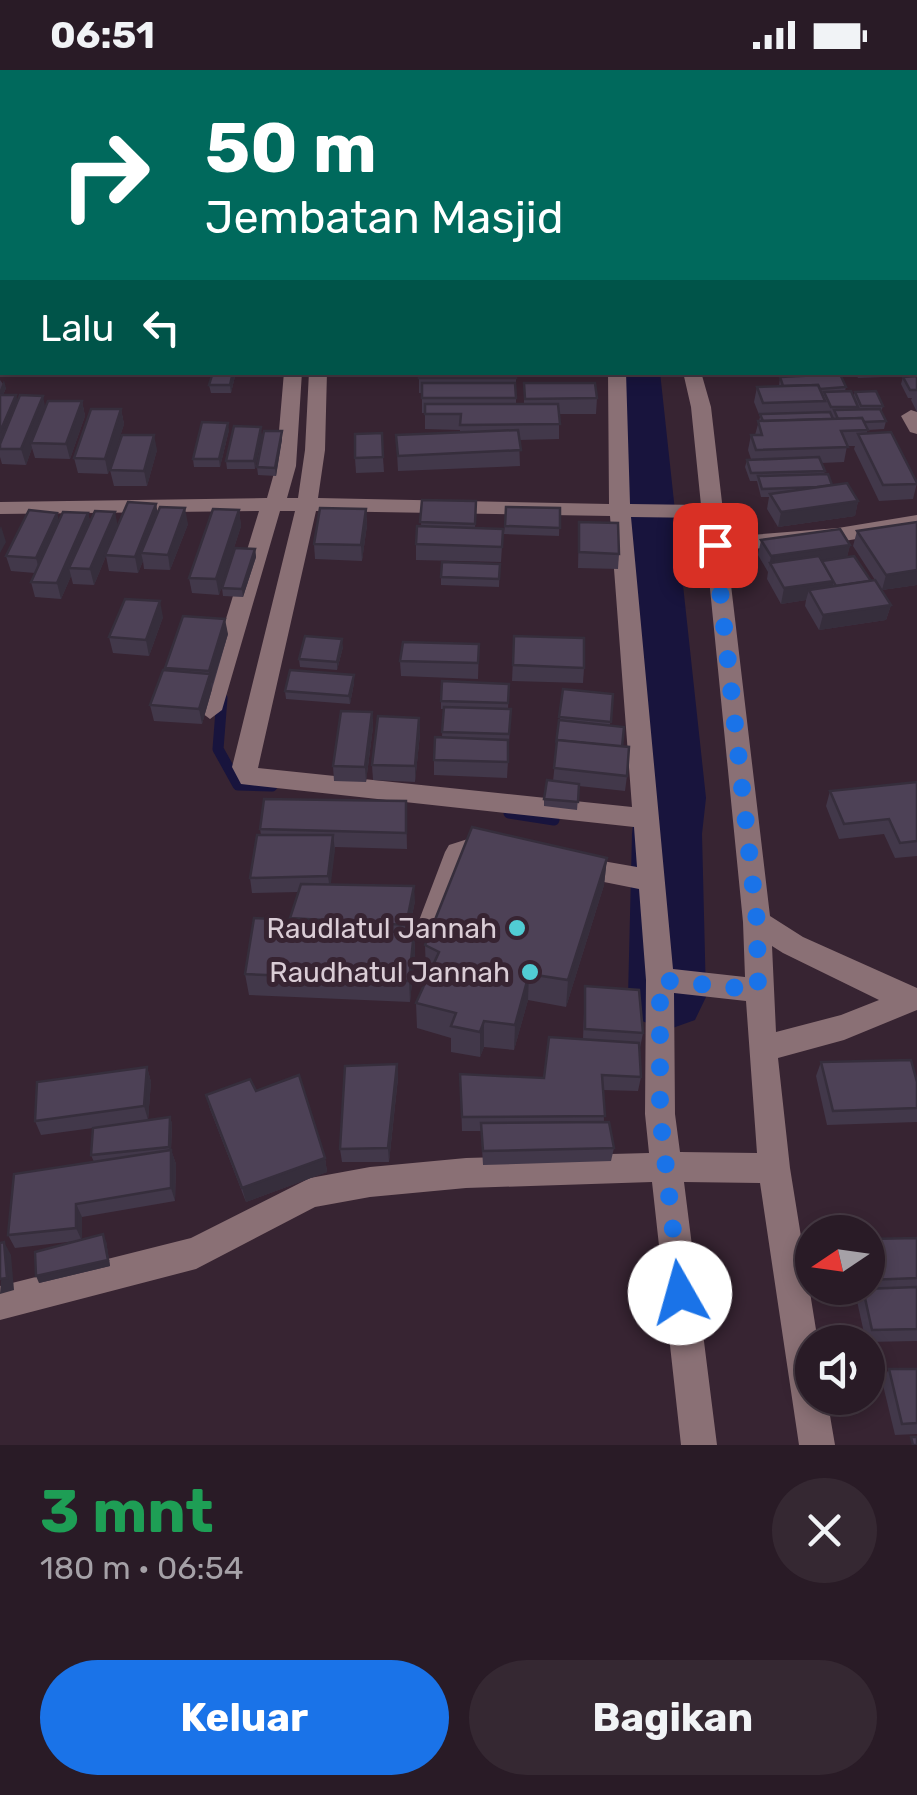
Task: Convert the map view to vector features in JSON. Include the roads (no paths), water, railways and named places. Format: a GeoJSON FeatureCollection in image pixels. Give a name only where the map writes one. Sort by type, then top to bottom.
{"type":"FeatureCollection","features":[{"type":"Feature","properties":{"kind":"street"},"geometry":{"type":"LineString","coordinates":[[292,375],[285,501],[245,767],[250,777],[433,794],[569,814],[648,818]]}},
{"type":"Feature","properties":{"kind":"street"},"geometry":{"type":"LineString","coordinates":[[210,710],[285,501],[315,450],[318,375]]}},
{"type":"Feature","properties":{"kind":"street"},"geometry":{"type":"LineString","coordinates":[[617,375],[663,980],[660,1114],[699,1445]]}},
{"type":"Feature","properties":{"kind":"street"},"geometry":{"type":"LineString","coordinates":[[693,375],[701,406],[698,512],[715,545],[757,922],[762,1049],[774,1168],[817,1445]]}},
{"type":"Feature","properties":{"kind":"street"},"geometry":{"type":"LineString","coordinates":[[0,508],[285,501],[698,512]]}},
{"type":"Feature","properties":{"kind":"street"},"geometry":{"type":"LineString","coordinates":[[715,545],[838,535],[917,522]]}},
{"type":"Feature","properties":{"kind":"street"},"geometry":{"type":"LineString","coordinates":[[430,931],[458,852],[472,848],[653,881]]}},
{"type":"Feature","properties":{"kind":"street"},"geometry":{"type":"LineString","coordinates":[[757,922],[793,945],[911,999]]}},
{"type":"Feature","properties":{"kind":"street"},"geometry":{"type":"LineString","coordinates":[[663,980],[758,990]]}},
{"type":"Feature","properties":{"kind":"street"},"geometry":{"type":"LineString","coordinates":[[762,1049],[844,1027],[911,999]]}},
{"type":"Feature","properties":{"kind":"street"},"geometry":{"type":"LineString","coordinates":[[0,1303],[196,1252],[310,1194],[370,1182],[466,1172],[774,1168]]}},
{"type":"Feature","properties":{"kind":"waterway"},"geometry":{"type":"LineString","coordinates":[[635,375],[671,798],[667,834],[667,997]]}},
{"type":"Feature","properties":{"kind":"waterway"},"geometry":{"type":"LineString","coordinates":[[222,698],[218,749],[238,785],[272,786]]}},
{"type":"Feature","properties":{"kind":"waterway"},"geometry":{"type":"LineString","coordinates":[[509,813],[554,820]]}},
{"type":"Feature","properties":{"kind":"place","name":"Raudlatul Jannah"},"geometry":{"type":"Point","coordinates":[517,928]}},
{"type":"Feature","properties":{"kind":"place","name":"Raudhatul Jannah"},"geometry":{"type":"Point","coordinates":[530,972]}}]}
